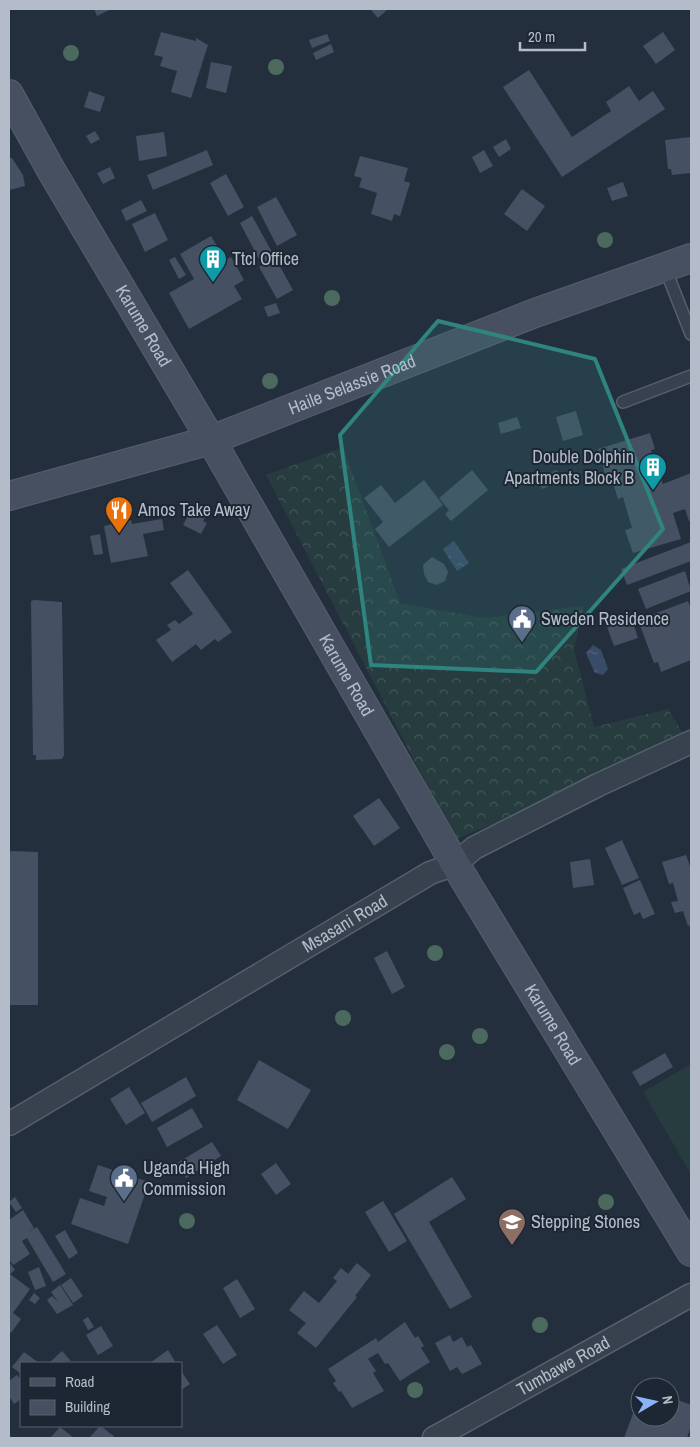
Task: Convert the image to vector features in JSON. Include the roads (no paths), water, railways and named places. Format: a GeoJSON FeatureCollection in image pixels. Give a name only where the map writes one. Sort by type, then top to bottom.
{"type":"FeatureCollection","features":[{"type":"Feature","properties":{"kind":"street","name":"Karume Road"},"geometry":{"type":"LineString","coordinates":[[9,94],[51,170],[211,440],[454,864],[691,1252]]}},
{"type":"Feature","properties":{"kind":"street","name":"Haile Selassie Road"},"geometry":{"type":"LineString","coordinates":[[9,496],[211,440],[535,313],[691,258]]}},
{"type":"Feature","properties":{"kind":"street","name":"Msasani Road"},"geometry":{"type":"LineString","coordinates":[[9,1124],[430,873],[454,864],[474,848],[598,785],[691,742]]}},
{"type":"Feature","properties":{"kind":"street","name":"Tumbawe Road"},"geometry":{"type":"LineString","coordinates":[[439,1437],[691,1295]]}},
{"type":"Feature","properties":{"kind":"lane"},"geometry":{"type":"LineString","coordinates":[[665,268],[691,334]]}},
{"type":"Feature","properties":{"kind":"lane"},"geometry":{"type":"LineString","coordinates":[[623,402],[691,376]]}},
{"type":"Feature","properties":{"kind":"water"},"geometry":{"type":"Polygon","coordinates":[[[454,541],[469,563],[457,571],[443,549],[454,541]]]}},
{"type":"Feature","properties":{"kind":"water"},"geometry":{"type":"Polygon","coordinates":[[[593,645],[601,650],[608,669],[603,675],[595,673],[586,653],[593,645]]]}},
{"type":"Feature","properties":{"kind":"place","name":"Ttcl Office"},"geometry":{"type":"Point","coordinates":[213,283]}},
{"type":"Feature","properties":{"kind":"place","name":"Double Dolphin Apartments Block B"},"geometry":{"type":"Point","coordinates":[653,491]}},
{"type":"Feature","properties":{"kind":"place","name":"Amos Take Away"},"geometry":{"type":"Point","coordinates":[119,534]}},
{"type":"Feature","properties":{"kind":"place","name":"Sweden Residence"},"geometry":{"type":"Point","coordinates":[522,643]}},
{"type":"Feature","properties":{"kind":"place","name":"Uganda High Commission"},"geometry":{"type":"Point","coordinates":[124,1202]}},
{"type":"Feature","properties":{"kind":"place","name":"Stepping Stones"},"geometry":{"type":"Point","coordinates":[512,1246]}}]}
